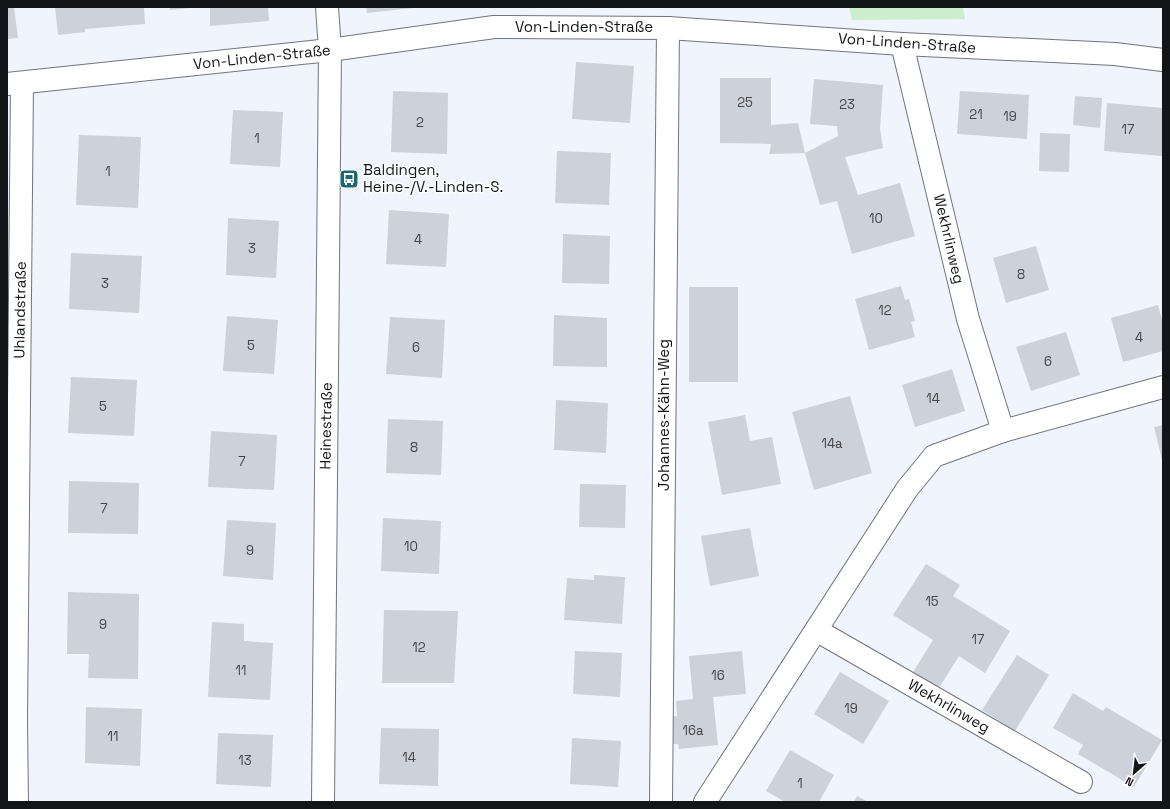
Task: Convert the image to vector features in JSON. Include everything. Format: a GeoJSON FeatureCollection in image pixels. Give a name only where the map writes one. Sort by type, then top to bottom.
{"type":"FeatureCollection","features":[{"type":"Feature","properties":{"kind":"street","name":"Heinestraße"},"geometry":{"type":"LineString","coordinates":[[323,802],[330,50],[327,7]]}},
{"type":"Feature","properties":{"kind":"street","name":"Von-Linden-Straße"},"geometry":{"type":"LineString","coordinates":[[15,83],[330,50],[494,27],[668,28],[902,44],[1115,54],[1163,60]]}},
{"type":"Feature","properties":{"kind":"street","name":"Johannes-Kähn-Weg"},"geometry":{"type":"LineString","coordinates":[[661,802],[668,28]]}},
{"type":"Feature","properties":{"kind":"street","name":"Wekhrlinweg"},"geometry":{"type":"LineString","coordinates":[[902,44],[968,319],[1003,431]]}},
{"type":"Feature","properties":{"kind":"street","name":"Uhlandstraße"},"geometry":{"type":"LineString","coordinates":[[15,83],[17,802]]}},
{"type":"Feature","properties":{"kind":"street"},"geometry":{"type":"LineString","coordinates":[[705,802],[907,489],[934,456],[1003,431],[1163,387]]}},
{"type":"Feature","properties":{"kind":"street","name":"Wekhrlinweg"},"geometry":{"type":"LineString","coordinates":[[816,630],[1081,782]]}},
{"type":"Feature","properties":{"kind":"green space"},"geometry":{"type":"Polygon","coordinates":[[[849,7],[963,7],[965,19],[852,20],[849,7]]]}},
{"type":"Feature","properties":{"kind":"building"},"geometry":{"type":"Polygon","coordinates":[[[7,7],[14,7],[18,38],[7,39],[7,7]]]}},
{"type":"Feature","properties":{"kind":"building"},"geometry":{"type":"Polygon","coordinates":[[[55,7],[144,7],[145,24],[85,29],[85,32],[58,35],[55,7]]]}},
{"type":"Feature","properties":{"kind":"building"},"geometry":{"type":"Polygon","coordinates":[[[170,7],[191,7],[191,8],[170,10],[170,7]]]}},
{"type":"Feature","properties":{"kind":"building"},"geometry":{"type":"Polygon","coordinates":[[[210,7],[268,7],[269,21],[210,26],[210,7]]]}},
{"type":"Feature","properties":{"kind":"building"},"geometry":{"type":"Polygon","coordinates":[[[366,7],[413,7],[413,8],[367,13],[366,7]]]}},
{"type":"Feature","properties":{"kind":"building"},"geometry":{"type":"Polygon","coordinates":[[[576,62],[634,66],[630,123],[572,119],[576,62]]]}},
{"type":"Feature","properties":{"kind":"building"},"geometry":{"type":"Polygon","coordinates":[[[720,78],[771,78],[771,125],[798,123],[805,153],[769,154],[771,144],[720,143],[720,78]]]}},
{"type":"Feature","properties":{"kind":"building"},"geometry":{"type":"Polygon","coordinates":[[[814,79],[883,85],[880,129],[883,148],[845,157],[858,195],[900,183],[915,236],[852,254],[837,201],[820,205],[805,153],[838,136],[837,126],[810,124],[814,79]]]}},
{"type":"Feature","properties":{"kind":"building"},"geometry":{"type":"Polygon","coordinates":[[[393,91],[448,93],[447,154],[391,152],[393,91]]]}},
{"type":"Feature","properties":{"kind":"building"},"geometry":{"type":"Polygon","coordinates":[[[960,91],[1029,95],[1027,139],[957,134],[960,91]]]}},
{"type":"Feature","properties":{"kind":"building"},"geometry":{"type":"Polygon","coordinates":[[[1075,96],[1102,98],[1100,128],[1073,125],[1075,96]]]}},
{"type":"Feature","properties":{"kind":"building"},"geometry":{"type":"Polygon","coordinates":[[[1107,103],[1163,108],[1163,156],[1104,151],[1107,103]]]}},
{"type":"Feature","properties":{"kind":"building"},"geometry":{"type":"Polygon","coordinates":[[[233,110],[283,112],[280,167],[230,164],[233,110]]]}},
{"type":"Feature","properties":{"kind":"building"},"geometry":{"type":"Polygon","coordinates":[[[1040,133],[1070,134],[1069,172],[1039,171],[1040,133]]]}},
{"type":"Feature","properties":{"kind":"building"},"geometry":{"type":"Polygon","coordinates":[[[79,135],[141,137],[138,208],[76,205],[79,135]]]}},
{"type":"Feature","properties":{"kind":"building"},"geometry":{"type":"Polygon","coordinates":[[[557,151],[611,153],[609,205],[555,203],[557,151]]]}},
{"type":"Feature","properties":{"kind":"building"},"geometry":{"type":"Polygon","coordinates":[[[389,210],[449,214],[446,267],[386,264],[389,210]]]}},
{"type":"Feature","properties":{"kind":"building"},"geometry":{"type":"Polygon","coordinates":[[[228,218],[279,221],[276,278],[226,275],[228,218]]]}},
{"type":"Feature","properties":{"kind":"building"},"geometry":{"type":"Polygon","coordinates":[[[563,234],[610,236],[609,284],[562,283],[563,234]]]}},
{"type":"Feature","properties":{"kind":"building"},"geometry":{"type":"Polygon","coordinates":[[[1036,246],[1049,290],[1006,303],[993,258],[1036,246]]]}},
{"type":"Feature","properties":{"kind":"building"},"geometry":{"type":"Polygon","coordinates":[[[71,253],[142,256],[139,313],[69,309],[71,253]]]}},
{"type":"Feature","properties":{"kind":"building"},"geometry":{"type":"Polygon","coordinates":[[[901,286],[905,300],[909,299],[915,321],[911,322],[915,337],[869,350],[855,299],[901,286]]]}},
{"type":"Feature","properties":{"kind":"building"},"geometry":{"type":"Polygon","coordinates":[[[689,287],[738,287],[738,382],[689,382],[689,287]]]}},
{"type":"Feature","properties":{"kind":"building"},"geometry":{"type":"Polygon","coordinates":[[[1158,305],[1163,323],[1163,351],[1123,362],[1111,318],[1158,305]]]}},
{"type":"Feature","properties":{"kind":"building"},"geometry":{"type":"Polygon","coordinates":[[[554,315],[607,318],[607,367],[553,366],[554,315]]]}},
{"type":"Feature","properties":{"kind":"building"},"geometry":{"type":"Polygon","coordinates":[[[227,316],[278,320],[274,374],[223,371],[227,316]]]}},
{"type":"Feature","properties":{"kind":"building"},"geometry":{"type":"Polygon","coordinates":[[[390,317],[445,320],[442,378],[386,374],[390,317]]]}},
{"type":"Feature","properties":{"kind":"building"},"geometry":{"type":"Polygon","coordinates":[[[1066,332],[1080,375],[1031,391],[1016,347],[1066,332]]]}},
{"type":"Feature","properties":{"kind":"building"},"geometry":{"type":"Polygon","coordinates":[[[952,369],[965,411],[915,427],[902,385],[952,369]]]}},
{"type":"Feature","properties":{"kind":"building"},"geometry":{"type":"Polygon","coordinates":[[[71,377],[137,380],[134,436],[68,433],[71,377]]]}},
{"type":"Feature","properties":{"kind":"building"},"geometry":{"type":"Polygon","coordinates":[[[850,396],[872,473],[814,490],[792,412],[850,396]]]}},
{"type":"Feature","properties":{"kind":"building"},"geometry":{"type":"Polygon","coordinates":[[[556,400],[608,403],[606,453],[554,450],[556,400]]]}},
{"type":"Feature","properties":{"kind":"building"},"geometry":{"type":"Polygon","coordinates":[[[745,415],[750,441],[772,437],[781,484],[722,495],[708,422],[745,415]]]}},
{"type":"Feature","properties":{"kind":"building"},"geometry":{"type":"Polygon","coordinates":[[[388,419],[443,421],[441,475],[386,473],[388,419]]]}},
{"type":"Feature","properties":{"kind":"building"},"geometry":{"type":"Polygon","coordinates":[[[1163,425],[1163,459],[1162,460],[1154,427],[1163,425]]]}},
{"type":"Feature","properties":{"kind":"building"},"geometry":{"type":"Polygon","coordinates":[[[211,431],[277,435],[274,490],[208,487],[211,431]]]}},
{"type":"Feature","properties":{"kind":"building"},"geometry":{"type":"Polygon","coordinates":[[[69,481],[139,483],[138,534],[68,533],[69,481]]]}},
{"type":"Feature","properties":{"kind":"building"},"geometry":{"type":"Polygon","coordinates":[[[580,484],[626,485],[625,528],[579,527],[580,484]]]}},
{"type":"Feature","properties":{"kind":"building"},"geometry":{"type":"Polygon","coordinates":[[[383,518],[441,521],[439,574],[381,571],[383,518]]]}},
{"type":"Feature","properties":{"kind":"building"},"geometry":{"type":"Polygon","coordinates":[[[227,520],[276,523],[273,580],[223,576],[227,520]]]}},
{"type":"Feature","properties":{"kind":"building"},"geometry":{"type":"Polygon","coordinates":[[[750,528],[759,576],[710,586],[701,536],[750,528]]]}},
{"type":"Feature","properties":{"kind":"building"},"geometry":{"type":"Polygon","coordinates":[[[926,564],[960,585],[953,596],[1010,631],[985,673],[959,656],[939,688],[913,672],[933,640],[893,615],[926,564]]]}},
{"type":"Feature","properties":{"kind":"building"},"geometry":{"type":"Polygon","coordinates":[[[594,575],[625,577],[622,624],[564,620],[567,578],[594,580],[594,575]]]}},
{"type":"Feature","properties":{"kind":"building"},"geometry":{"type":"Polygon","coordinates":[[[68,592],[139,594],[138,679],[88,678],[89,654],[67,654],[68,592]]]}},
{"type":"Feature","properties":{"kind":"building"},"geometry":{"type":"Polygon","coordinates":[[[384,610],[458,611],[454,683],[382,683],[384,610]]]}},
{"type":"Feature","properties":{"kind":"building"},"geometry":{"type":"Polygon","coordinates":[[[212,622],[244,624],[244,641],[273,643],[270,700],[208,697],[212,622]]]}},
{"type":"Feature","properties":{"kind":"building"},"geometry":{"type":"Polygon","coordinates":[[[575,651],[622,653],[620,697],[573,694],[575,651]]]}},
{"type":"Feature","properties":{"kind":"building"},"geometry":{"type":"Polygon","coordinates":[[[742,651],[746,694],[713,697],[718,745],[679,749],[678,744],[671,744],[668,717],[677,716],[676,701],[693,699],[689,656],[742,651]]]}},
{"type":"Feature","properties":{"kind":"building"},"geometry":{"type":"Polygon","coordinates":[[[1017,655],[1049,675],[1015,731],[982,710],[1017,655]]]}},
{"type":"Feature","properties":{"kind":"building"},"geometry":{"type":"Polygon","coordinates":[[[840,672],[889,701],[863,744],[814,714],[840,672]]]}},
{"type":"Feature","properties":{"kind":"building"},"geometry":{"type":"Polygon","coordinates":[[[1073,693],[1103,711],[1106,707],[1162,740],[1134,787],[1078,754],[1083,745],[1053,728],[1073,693]]]}},
{"type":"Feature","properties":{"kind":"building"},"geometry":{"type":"Polygon","coordinates":[[[86,707],[142,709],[140,766],[85,763],[86,707]]]}},
{"type":"Feature","properties":{"kind":"building"},"geometry":{"type":"Polygon","coordinates":[[[381,728],[439,729],[438,786],[379,784],[381,728]]]}},
{"type":"Feature","properties":{"kind":"building"},"geometry":{"type":"Polygon","coordinates":[[[218,733],[273,735],[271,787],[216,784],[218,733]]]}},
{"type":"Feature","properties":{"kind":"building"},"geometry":{"type":"Polygon","coordinates":[[[572,738],[621,741],[618,787],[570,784],[572,738]]]}},
{"type":"Feature","properties":{"kind":"building"},"geometry":{"type":"Polygon","coordinates":[[[790,750],[834,775],[819,802],[785,802],[766,791],[790,750]]]}},
{"type":"Feature","properties":{"kind":"building"},"geometry":{"type":"Polygon","coordinates":[[[857,796],[868,802],[854,802],[857,796]]]}},
{"type":"Feature","properties":{"kind":"place","name":"Baldingen, Heine-/V.-Linden-S."},"geometry":{"type":"Point","coordinates":[349,179]}}]}
